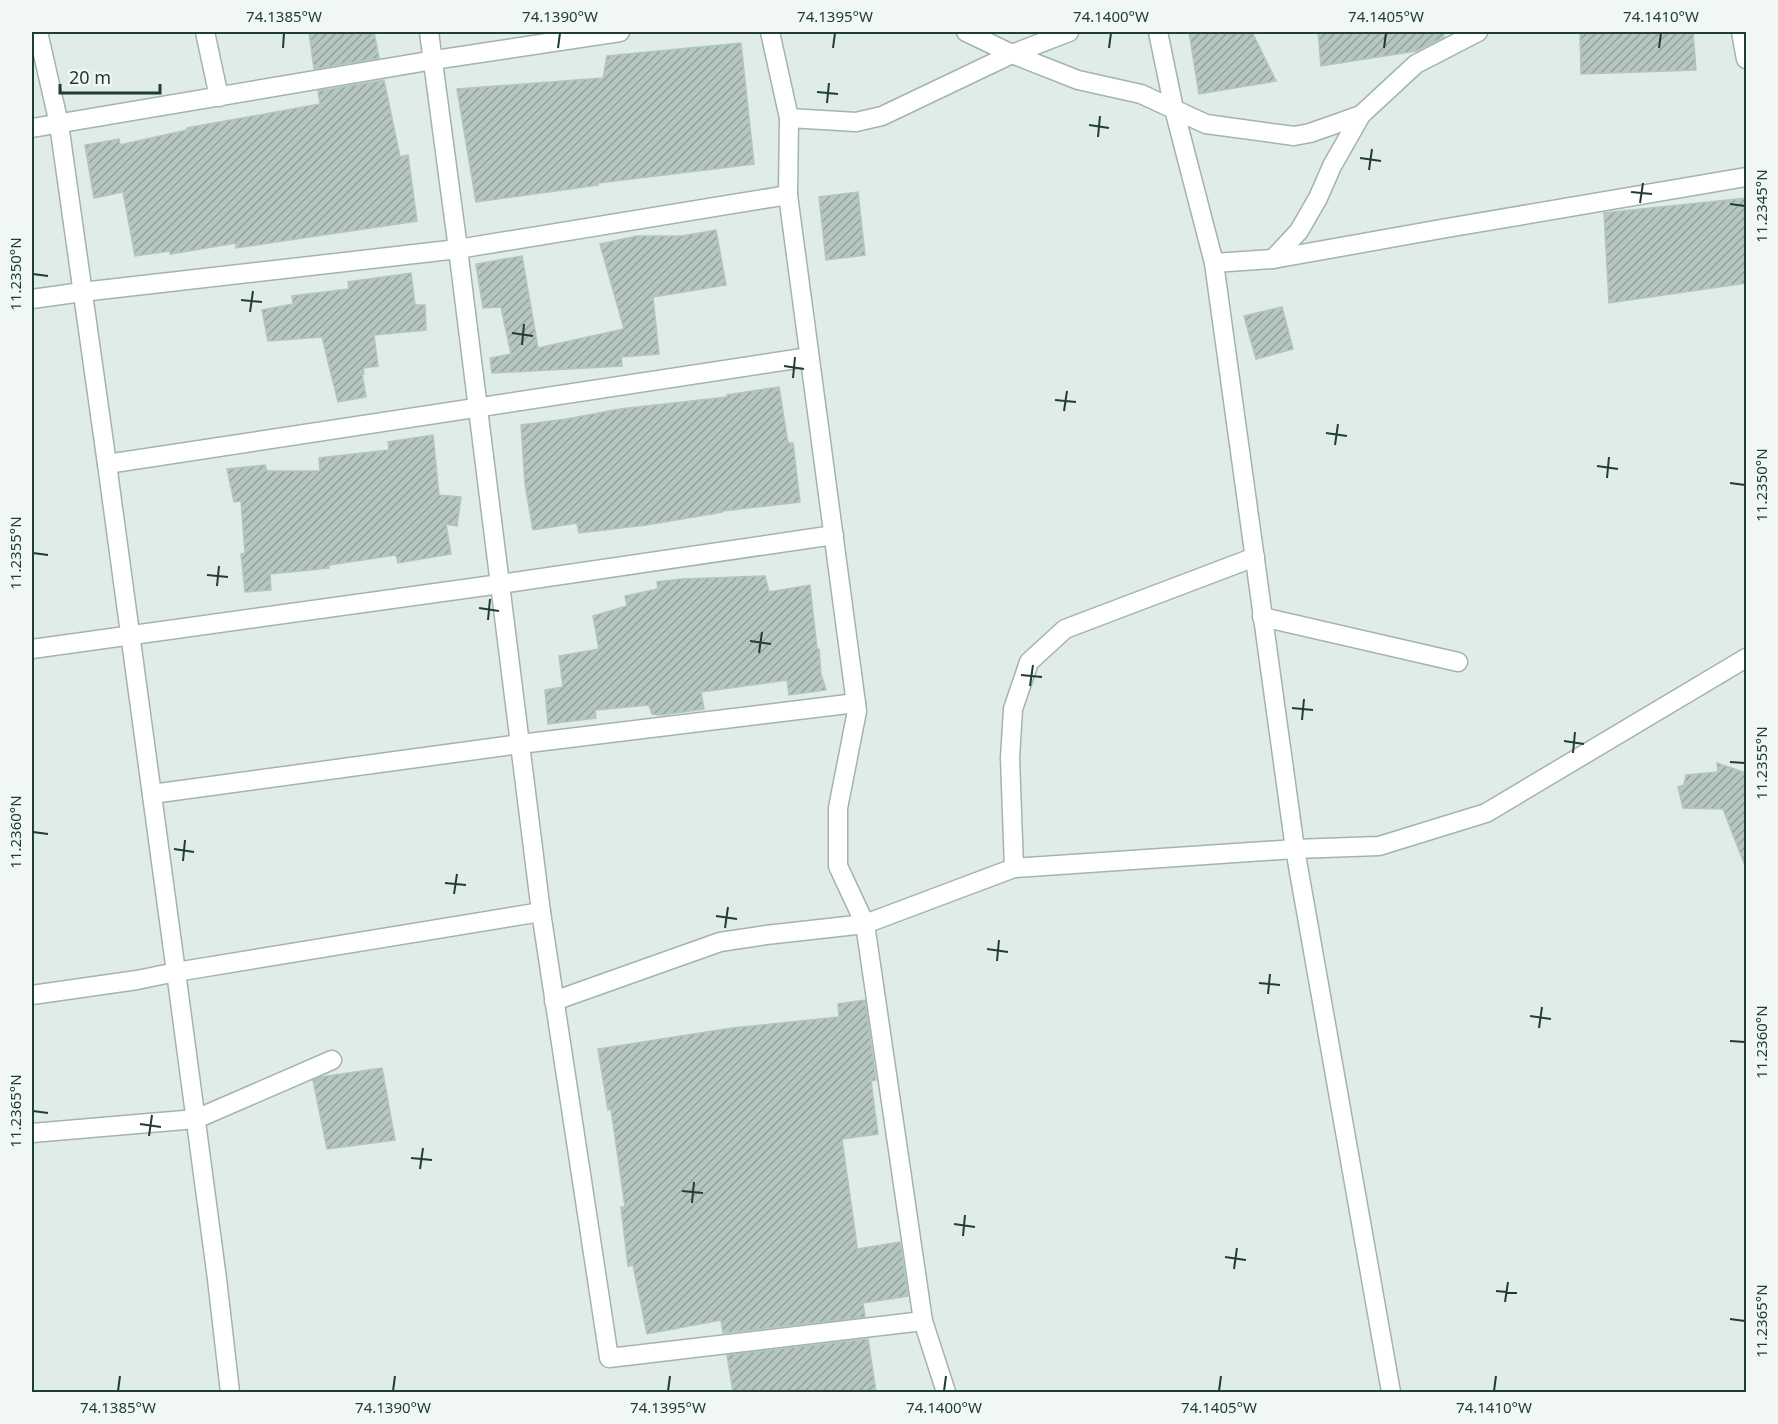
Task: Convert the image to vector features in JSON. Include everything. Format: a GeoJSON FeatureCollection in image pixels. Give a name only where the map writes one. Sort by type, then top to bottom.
{"type":"FeatureCollection","features":[{"type":"Feature","properties":{"kind":"street"},"geometry":{"type":"LineString","coordinates":[[39,32],[58,124],[82,292],[196,1119],[230,1392]]}},
{"type":"Feature","properties":{"kind":"street"},"geometry":{"type":"LineString","coordinates":[[205,32],[219,97]]}},
{"type":"Feature","properties":{"kind":"street"},"geometry":{"type":"LineString","coordinates":[[429,32],[541,912],[609,1358],[923,1321]]}},
{"type":"Feature","properties":{"kind":"street"},"geometry":{"type":"LineString","coordinates":[[32,128],[434,60],[620,32]]}},
{"type":"Feature","properties":{"kind":"street"},"geometry":{"type":"LineString","coordinates":[[770,32],[789,118],[788,195],[857,711],[837,808],[838,866],[865,924],[923,1321],[946,1392]]}},
{"type":"Feature","properties":{"kind":"street"},"geometry":{"type":"LineString","coordinates":[[966,32],[1012,54],[1078,80],[1141,94],[1206,124],[1294,136],[1361,116]]}},
{"type":"Feature","properties":{"kind":"street"},"geometry":{"type":"LineString","coordinates":[[789,118],[856,122],[882,116],[1012,54],[1069,32]]}},
{"type":"Feature","properties":{"kind":"street"},"geometry":{"type":"LineString","coordinates":[[1158,32],[1174,109],[1214,263],[1294,849],[1392,1392]]}},
{"type":"Feature","properties":{"kind":"street"},"geometry":{"type":"LineString","coordinates":[[1273,259],[1299,231],[1361,116],[1416,64],[1478,32]]}},
{"type":"Feature","properties":{"kind":"street"},"geometry":{"type":"LineString","coordinates":[[1741,32],[1746,59]]}},
{"type":"Feature","properties":{"kind":"street"},"geometry":{"type":"LineString","coordinates":[[1214,263],[1273,259],[1746,177]]}},
{"type":"Feature","properties":{"kind":"street"},"geometry":{"type":"LineString","coordinates":[[32,299],[458,249],[788,195]]}},
{"type":"Feature","properties":{"kind":"street"},"geometry":{"type":"LineString","coordinates":[[106,464],[809,357]]}},
{"type":"Feature","properties":{"kind":"street"},"geometry":{"type":"LineString","coordinates":[[32,649],[834,535]]}},
{"type":"Feature","properties":{"kind":"street"},"geometry":{"type":"LineString","coordinates":[[1014,868],[1010,758],[1013,709],[1029,662],[1065,629],[1255,556]]}},
{"type":"Feature","properties":{"kind":"street"},"geometry":{"type":"LineString","coordinates":[[1262,617],[1458,662]]}},
{"type":"Feature","properties":{"kind":"street"},"geometry":{"type":"LineString","coordinates":[[554,1000],[720,942],[865,924],[1014,868],[1294,849],[1379,846],[1486,813],[1746,658]]}},
{"type":"Feature","properties":{"kind":"street"},"geometry":{"type":"LineString","coordinates":[[152,794],[520,744],[856,703]]}},
{"type":"Feature","properties":{"kind":"street"},"geometry":{"type":"LineString","coordinates":[[32,995],[137,980],[541,912]]}},
{"type":"Feature","properties":{"kind":"street"},"geometry":{"type":"LineString","coordinates":[[32,1132],[196,1119],[332,1060]]}},
{"type":"Feature","properties":{"kind":"building"},"geometry":{"type":"Polygon","coordinates":[[[309,32],[374,32],[379,58],[314,69],[309,32]]]}},
{"type":"Feature","properties":{"kind":"building"},"geometry":{"type":"Polygon","coordinates":[[[1189,32],[1252,32],[1276,81],[1199,94],[1189,32]]]}},
{"type":"Feature","properties":{"kind":"building"},"geometry":{"type":"Polygon","coordinates":[[[1318,32],[1444,32],[1444,37],[1416,51],[1321,66],[1318,32]]]}},
{"type":"Feature","properties":{"kind":"building"},"geometry":{"type":"Polygon","coordinates":[[[1580,32],[1693,32],[1696,70],[1581,74],[1580,32]]]}},
{"type":"Feature","properties":{"kind":"building"},"geometry":{"type":"Polygon","coordinates":[[[741,43],[754,164],[598,183],[598,185],[476,202],[457,89],[603,78],[607,56],[741,43]]]}},
{"type":"Feature","properties":{"kind":"building"},"geometry":{"type":"Polygon","coordinates":[[[384,80],[400,157],[408,155],[417,221],[236,248],[236,243],[170,254],[170,251],[135,256],[123,192],[94,198],[85,145],[119,139],[120,145],[187,130],[187,128],[320,104],[318,91],[384,80]]]}},
{"type":"Feature","properties":{"kind":"building"},"geometry":{"type":"Polygon","coordinates":[[[858,192],[865,255],[826,260],[819,197],[858,192]]]}},
{"type":"Feature","properties":{"kind":"building"},"geometry":{"type":"Polygon","coordinates":[[[1746,198],[1746,283],[1609,303],[1604,213],[1746,198]]]}},
{"type":"Feature","properties":{"kind":"building"},"geometry":{"type":"Polygon","coordinates":[[[716,230],[726,285],[653,297],[659,354],[621,357],[622,366],[492,373],[490,358],[511,354],[501,307],[483,308],[476,264],[522,256],[538,348],[624,329],[600,244],[637,236],[682,236],[716,230]]]}},
{"type":"Feature","properties":{"kind":"building"},"geometry":{"type":"Polygon","coordinates":[[[411,273],[415,305],[425,305],[426,330],[374,335],[378,366],[363,368],[366,397],[338,402],[322,337],[268,341],[262,310],[293,304],[292,296],[349,289],[348,282],[411,273]]]}},
{"type":"Feature","properties":{"kind":"building"},"geometry":{"type":"Polygon","coordinates":[[[1282,307],[1293,349],[1256,359],[1244,316],[1282,307]]]}},
{"type":"Feature","properties":{"kind":"building"},"geometry":{"type":"Polygon","coordinates":[[[779,387],[788,443],[793,443],[800,502],[722,511],[646,525],[579,533],[577,523],[533,530],[525,484],[521,425],[620,409],[727,397],[727,395],[779,387]]]}},
{"type":"Feature","properties":{"kind":"building"},"geometry":{"type":"Polygon","coordinates":[[[433,435],[439,495],[461,497],[457,526],[446,524],[451,554],[398,563],[396,555],[329,565],[329,568],[270,574],[271,590],[245,592],[241,554],[245,553],[241,501],[234,502],[227,469],[265,465],[267,471],[320,471],[319,458],[389,450],[388,442],[433,435]]]}},
{"type":"Feature","properties":{"kind":"building"},"geometry":{"type":"Polygon","coordinates":[[[765,576],[769,592],[810,585],[817,649],[819,649],[821,674],[826,690],[789,695],[787,680],[701,692],[704,709],[661,715],[652,714],[649,705],[595,710],[596,718],[548,724],[545,690],[563,687],[559,656],[599,649],[593,616],[627,606],[625,596],[658,589],[657,582],[765,576]]]}},
{"type":"Feature","properties":{"kind":"building"},"geometry":{"type":"Polygon","coordinates":[[[1717,763],[1746,773],[1746,863],[1744,863],[1723,809],[1683,808],[1678,787],[1684,785],[1686,775],[1718,772],[1717,763]]]}},
{"type":"Feature","properties":{"kind":"building"},"geometry":{"type":"Polygon","coordinates":[[[865,1000],[876,1080],[871,1081],[878,1134],[842,1139],[857,1249],[900,1242],[908,1296],[863,1303],[865,1317],[723,1333],[721,1320],[647,1334],[633,1265],[628,1266],[621,1207],[625,1207],[611,1109],[608,1110],[598,1049],[732,1028],[839,1017],[838,1004],[865,1000]]]}},
{"type":"Feature","properties":{"kind":"building"},"geometry":{"type":"Polygon","coordinates":[[[382,1068],[395,1140],[327,1149],[313,1080],[382,1068]]]}},
{"type":"Feature","properties":{"kind":"building"},"geometry":{"type":"Polygon","coordinates":[[[868,1339],[876,1392],[733,1392],[727,1355],[868,1339]]]}}]}
